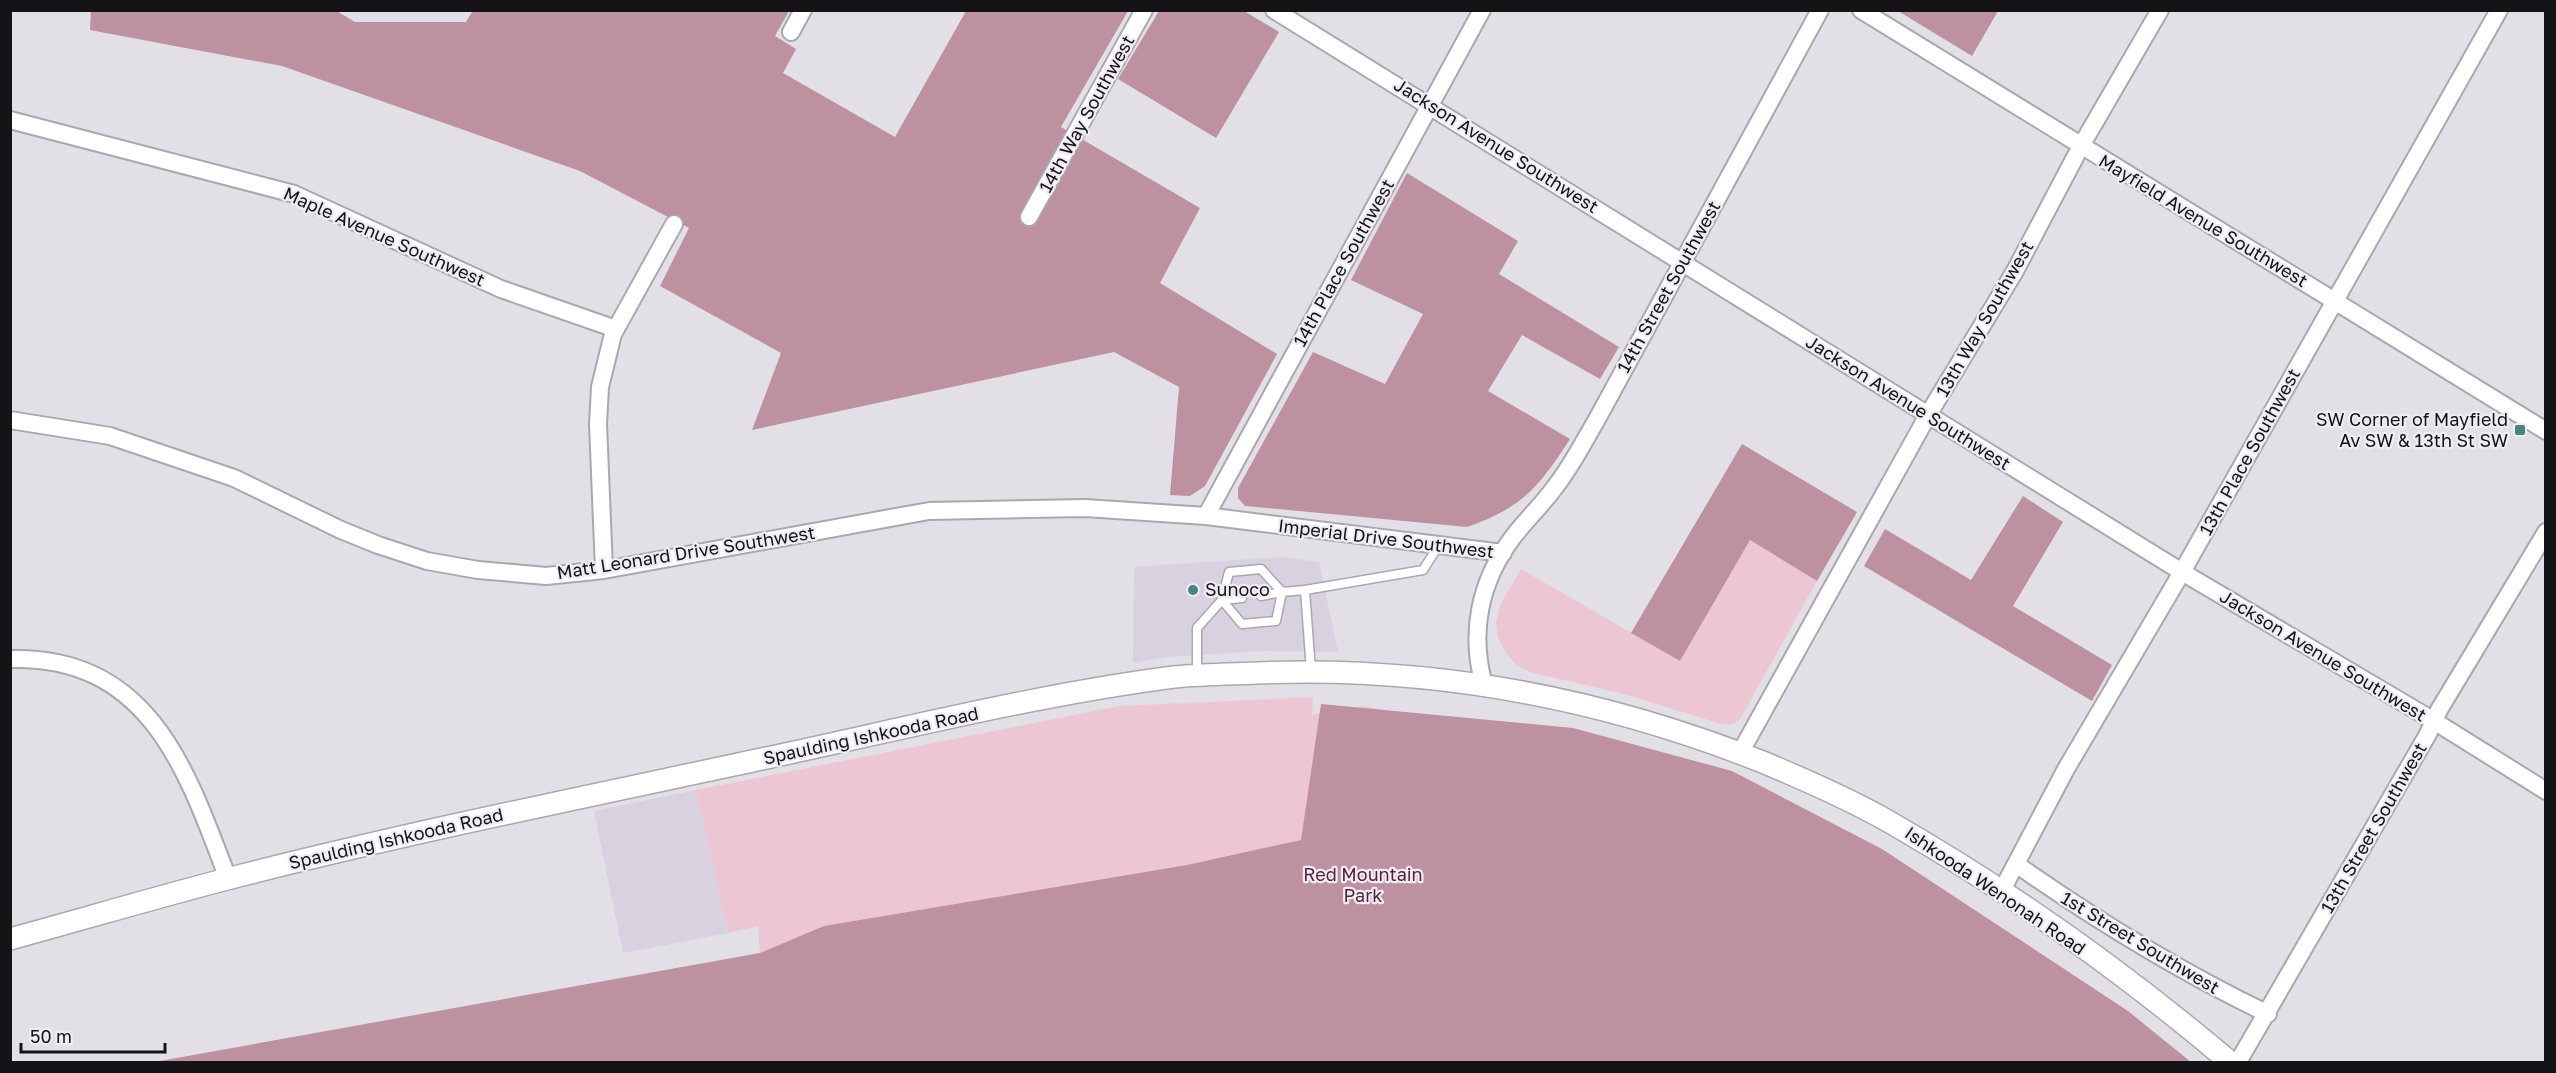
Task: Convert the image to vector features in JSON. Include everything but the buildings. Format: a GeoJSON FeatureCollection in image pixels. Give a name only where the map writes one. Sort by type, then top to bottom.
{"type":"FeatureCollection","features":[{"type":"Feature","properties":{"kind":"street"},"geometry":{"type":"LineString","coordinates":[[791,32],[803,10]]}},
{"type":"Feature","properties":{"kind":"street","name":"14th Way Southwest"},"geometry":{"type":"LineString","coordinates":[[1029,217],[1144,10]]}},
{"type":"Feature","properties":{"kind":"street","name":"Jackson Avenue Southwest"},"geometry":{"type":"LineString","coordinates":[[1274,10],[2182,572],[2434,721],[2546,791]]}},
{"type":"Feature","properties":{"kind":"street","name":"14th Place Southwest"},"geometry":{"type":"LineString","coordinates":[[1206,516],[1482,10]]}},
{"type":"Feature","properties":{"kind":"street","name":"14th Street Southwest"},"geometry":{"type":"LineString","coordinates":[[1503,553],[1568,470],[1820,10]]}},
{"type":"Feature","properties":{"kind":"street","name":"Mayfield Avenue Southwest"},"geometry":{"type":"LineString","coordinates":[[1861,10],[2546,431]]}},
{"type":"Feature","properties":{"kind":"street","name":"13th Way Southwest"},"geometry":{"type":"LineString","coordinates":[[1740,753],[1928,415],[2015,271],[2081,146],[2160,10]]}},
{"type":"Feature","properties":{"kind":"street","name":"13th Place Southwest"},"geometry":{"type":"LineString","coordinates":[[2001,892],[2066,769],[2182,572],[2499,10]]}},
{"type":"Feature","properties":{"kind":"street","name":"Maple Avenue Southwest"},"geometry":{"type":"LineString","coordinates":[[10,120],[294,194],[501,289],[616,329]]}},
{"type":"Feature","properties":{"kind":"street"},"geometry":{"type":"LineString","coordinates":[[603,570],[598,424],[600,387],[616,329],[674,224]]}},
{"type":"Feature","properties":{"kind":"street","name":"Matt Leonard Drive Southwest"},"geometry":{"type":"LineString","coordinates":[[10,420],[110,436],[197,465],[271,495],[341,530],[427,561],[478,570],[546,576],[603,570],[929,511],[1085,508],[1206,516]]}},
{"type":"Feature","properties":{"kind":"street","name":"Imperial Drive Southwest"},"geometry":{"type":"LineString","coordinates":[[1206,516],[1503,553],[1486,587],[1475,634],[1484,685]]}},
{"type":"Feature","properties":{"kind":"street","name":"13th Street Southwest"},"geometry":{"type":"LineString","coordinates":[[2238,1062],[2268,1014],[2434,721],[2546,531]]}},
{"type":"Feature","properties":{"kind":"street"},"geometry":{"type":"LineString","coordinates":[[10,659],[37,658],[73,666],[107,680],[135,701],[158,726],[182,765],[194,789],[228,879]]}},
{"type":"Feature","properties":{"kind":"street","name":"Spaulding Ishkooda Road"},"geometry":{"type":"LineString","coordinates":[[10,939],[228,879],[529,808],[1007,707],[1178,677],[1311,671],[1429,678],[1484,685],[1623,714],[1680,731],[1740,753]]}},
{"type":"Feature","properties":{"kind":"street","name":"Ishkooda Wenonah Road"},"geometry":{"type":"LineString","coordinates":[[1740,753],[1800,778],[1892,823],[2001,892],[2118,974],[2230,1062]]}},
{"type":"Feature","properties":{"kind":"street","name":"1st Street Southwest"},"geometry":{"type":"LineString","coordinates":[[2016,864],[2112,930],[2218,990],[2268,1014]]}},
{"type":"Feature","properties":{"kind":"lane"},"geometry":{"type":"LineString","coordinates":[[1261,596],[1423,570],[1439,545]]}},
{"type":"Feature","properties":{"kind":"lane"},"geometry":{"type":"LineString","coordinates":[[1197,676],[1197,628],[1222,600],[1228,572],[1262,569],[1282,592]]}},
{"type":"Feature","properties":{"kind":"lane"},"geometry":{"type":"LineString","coordinates":[[1305,590],[1311,671]]}},
{"type":"Feature","properties":{"kind":"lane"},"geometry":{"type":"LineString","coordinates":[[1222,600],[1242,624],[1276,621],[1282,592]]}},
{"type":"Feature","properties":{"kind":"lane"},"geometry":{"type":"LineString","coordinates":[[1222,600],[1242,598]]}},
{"type":"Feature","properties":{"kind":"shaded area"},"geometry":{"type":"Polygon","coordinates":[[[1281,557],[1319,562],[1338,652],[1260,651],[1167,657],[1133,663],[1134,567],[1281,557]]]}},
{"type":"Feature","properties":{"kind":"shaded area"},"geometry":{"type":"Polygon","coordinates":[[[696,790],[728,933],[623,953],[594,811],[696,790]]]}},
{"type":"Feature","properties":{"kind":"green space"},"geometry":{"type":"Polygon","coordinates":[[[91,10],[335,10],[355,22],[466,22],[473,10],[789,11],[775,36],[796,49],[783,73],[895,137],[966,11],[1128,11],[1061,127],[1200,208],[1160,283],[1277,354],[1205,486],[1190,496],[1170,495],[1179,387],[1114,352],[752,430],[781,353],[660,286],[689,228],[580,171],[282,66],[90,30],[91,10]]]}},
{"type":"Feature","properties":{"kind":"green space"},"geometry":{"type":"Polygon","coordinates":[[[1159,11],[1244,11],[1279,32],[1216,138],[1118,79],[1159,11]]]}},
{"type":"Feature","properties":{"kind":"green space"},"geometry":{"type":"Polygon","coordinates":[[[1898,11],[1998,11],[1972,56],[1898,11]]]}},
{"type":"Feature","properties":{"kind":"green space"},"geometry":{"type":"Polygon","coordinates":[[[1407,173],[1518,241],[1499,274],[1619,347],[1600,379],[1522,335],[1488,391],[1570,439],[1549,470],[1528,494],[1486,520],[1467,527],[1245,506],[1238,498],[1238,488],[1313,352],[1385,384],[1423,314],[1351,280],[1407,173]]]}},
{"type":"Feature","properties":{"kind":"green space"},"geometry":{"type":"Polygon","coordinates":[[[1742,444],[1857,512],[1817,581],[1750,540],[1680,661],[1631,633],[1742,444]]]}},
{"type":"Feature","properties":{"kind":"green space"},"geometry":{"type":"Polygon","coordinates":[[[2023,496],[2063,522],[2013,606],[2112,665],[2092,701],[1864,566],[1885,529],[1971,580],[2023,496]]]}},
{"type":"Feature","properties":{"kind":"green space"},"geometry":{"type":"Polygon","coordinates":[[[1750,540],[1817,581],[1739,721],[1732,724],[1721,724],[1624,694],[1533,673],[1516,665],[1498,637],[1496,624],[1500,605],[1521,569],[1680,661],[1750,540]]]}},
{"type":"Feature","properties":{"kind":"green space","name":"Red Mountain Park"},"geometry":{"type":"Polygon","coordinates":[[[1313,697],[1312,715],[1363,706],[1732,771],[2165,1062],[188,1062],[760,953],[758,926],[728,933],[696,790],[1120,706],[1313,697]]]}},
{"type":"Feature","properties":{"kind":"green space","name":"Red Mountain Park"},"geometry":{"type":"Polygon","coordinates":[[[1321,704],[1573,728],[1732,771],[1882,849],[2128,1011],[2191,1062],[154,1062],[760,953],[824,926],[1187,865],[1301,840],[1321,704]]]}},
{"type":"Feature","properties":{"kind":"place","name":"SW Corner of Mayfield Av SW & 13th St SW"},"geometry":{"type":"Point","coordinates":[2520,430]}},
{"type":"Feature","properties":{"kind":"place","name":"Sunoco"},"geometry":{"type":"Point","coordinates":[1193,590]}}]}
